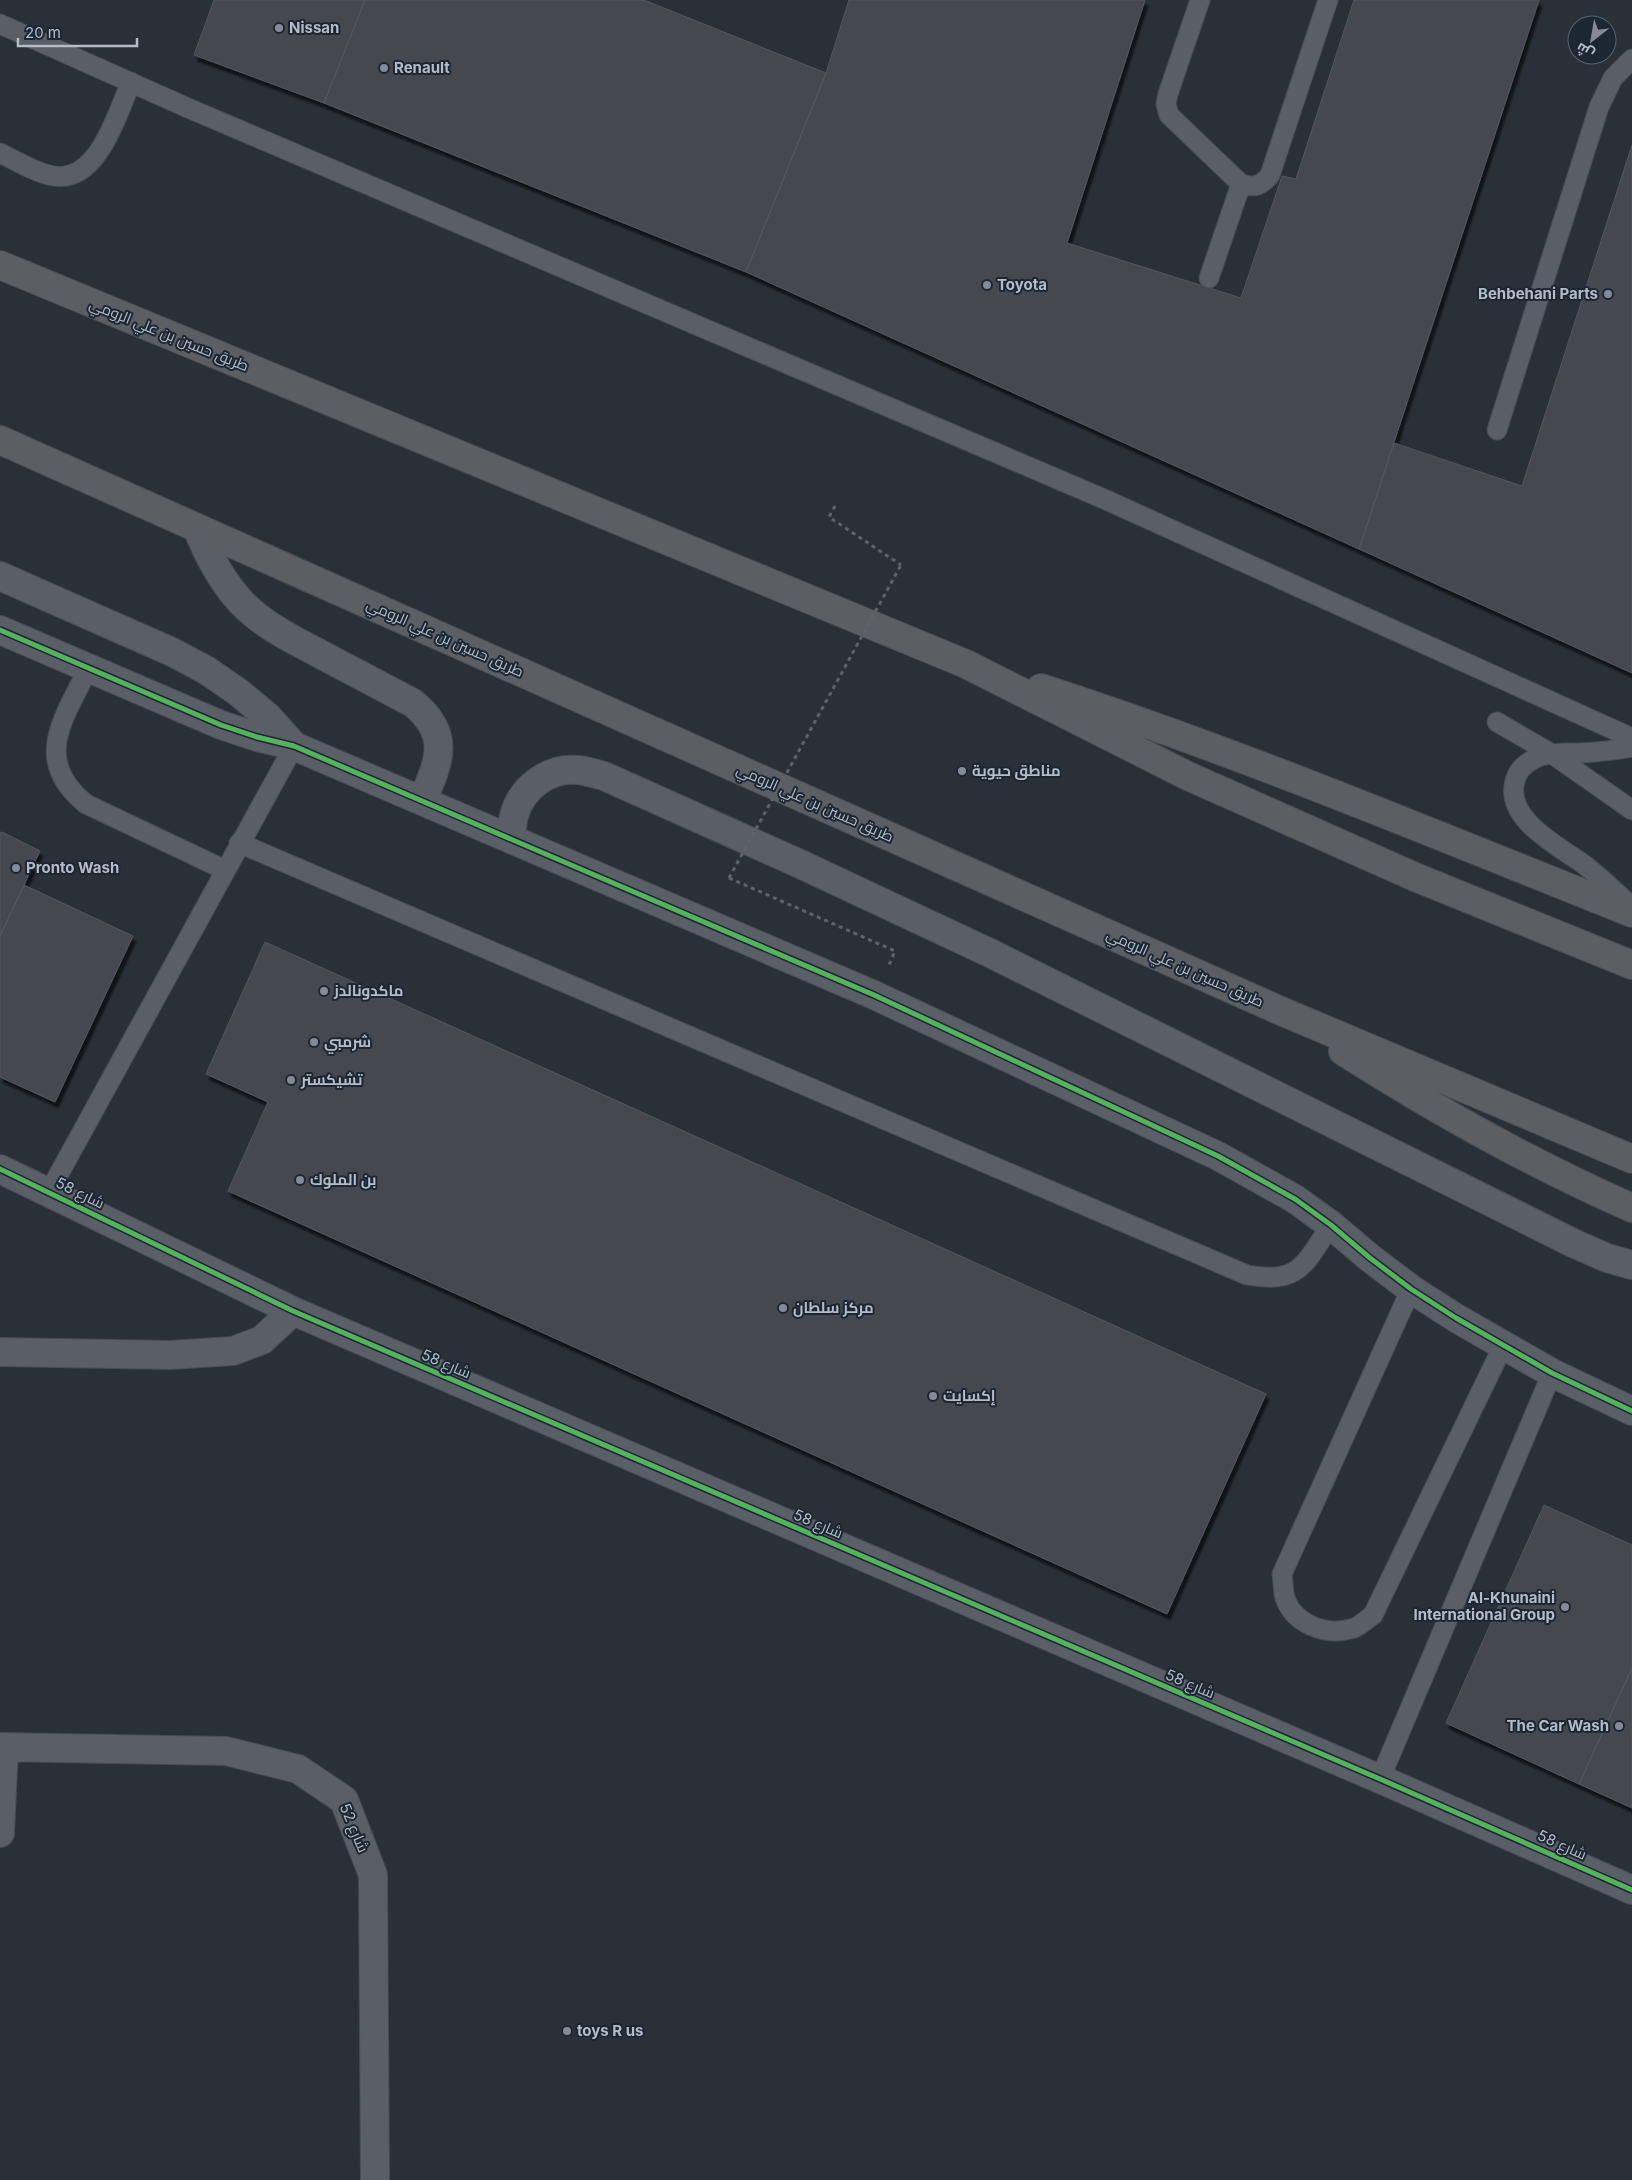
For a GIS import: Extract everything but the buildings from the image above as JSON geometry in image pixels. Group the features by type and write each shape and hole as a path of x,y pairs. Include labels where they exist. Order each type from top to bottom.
{"highway":[{"name":"طريق حسين بن علي الرومي","path":"0,264 966,664 1076,721 1214,788 1415,877 1632,965"},
{"name":"طريق حسين بن علي الرومي","path":"0,440 1281,1011 1632,1159"},
{"path":"966,664 1090,704 1213,747 1336,794 1632,913"},
{"path":"1281,1011 1418,1099 1512,1151 1632,1208"}],"street":[{"path":"197,528 208,555 223,580 242,604 265,623 291,639 413,703 425,712 435,731 439,752 437,766 422,801"},
{"path":"0,576 172,652 206,670 238,692 268,717 294,746"},
{"path":"0,630 221,725 257,737 294,746 874,995 1209,1152 1258,1177 1295,1199 1331,1225 1411,1289 1503,1346 1552,1373 1632,1410"},
{"path":"511,839 514,816 520,800 530,787 544,777 560,771 577,770 604,776 807,867 990,953 1573,1243 1608,1258 1632,1264"},
{"name":"شارع 58","path":"0,1169 293,1311 1380,1779 1632,1890"},
{"path":"0,1352 170,1355 233,1352 262,1340 293,1311"},
{"path":"0,1833 2,1747"},
{"name":"شارع 52","path":"2,1747 226,1751 298,1769 344,1800 373,1875 375,2180"}],"lane":[{"path":"1200,0 1168,94 1166,104 1169,115 1241,184 1252,187 1263,184 1270,175 1328,0"},
{"path":"0,24 1104,499 1632,738"},
{"path":"1497,430 1599,107 1613,78 1632,59"},
{"path":"0,153 43,173 54,176 66,176 77,172 91,162 101,148 132,82"},
{"path":"1209,278 1241,184"},
{"path":"88,669 61,723 56,741 56,759 61,777 72,793 86,804 225,870"},
{"path":"1497,722 1552,754 1632,810"},
{"path":"49,1192 294,746"},
{"path":"1632,747 1552,754 1529,762 1517,773 1513,794 1515,805 1520,814 1539,832 1586,866 1632,907"},
{"path":"239,844 1247,1275 1266,1278 1284,1276 1302,1268 1331,1225"},
{"path":"1411,1289 1282,1574 1284,1595 1295,1615 1313,1628 1334,1632 1355,1628 1373,1614 1503,1346"},
{"path":"1380,1779 1552,1373"}],"path":[{"path":"835,506 830,517 901,565 729,878 895,951"}],"cycle path":[{"path":"0,630 221,725 257,737 294,746 874,995 1218,1156 1295,1199 1331,1225 1411,1289 1456,1318 1552,1373 1632,1411"},
{"path":"0,1169 293,1311 1380,1779 1632,1890"}],"place":[{"name":"Nissan","path":"279,28"},
{"name":"Renault","path":"384,68"},
{"name":"Toyota","path":"987,285"},
{"name":"Behbehani Parts","path":"1608,294"},
{"name":"مناطق حيوية","path":"962,771"},
{"name":"Pronto Wash","path":"16,868"},
{"name":"ماكدونالدز","path":"324,991"},
{"name":"شرمبي","path":"314,1042"},
{"name":"تشيكستر","path":"291,1080"},
{"name":"بن الملوك","path":"300,1180"},
{"name":"مركز سلطان","path":"783,1308"},
{"name":"إكسايت","path":"933,1396"},
{"name":"Al-Khunaini International Group","path":"1565,1607"},
{"name":"The Car Wash","path":"1619,1726"},
{"name":"toys R us","path":"567,2031"}]}
